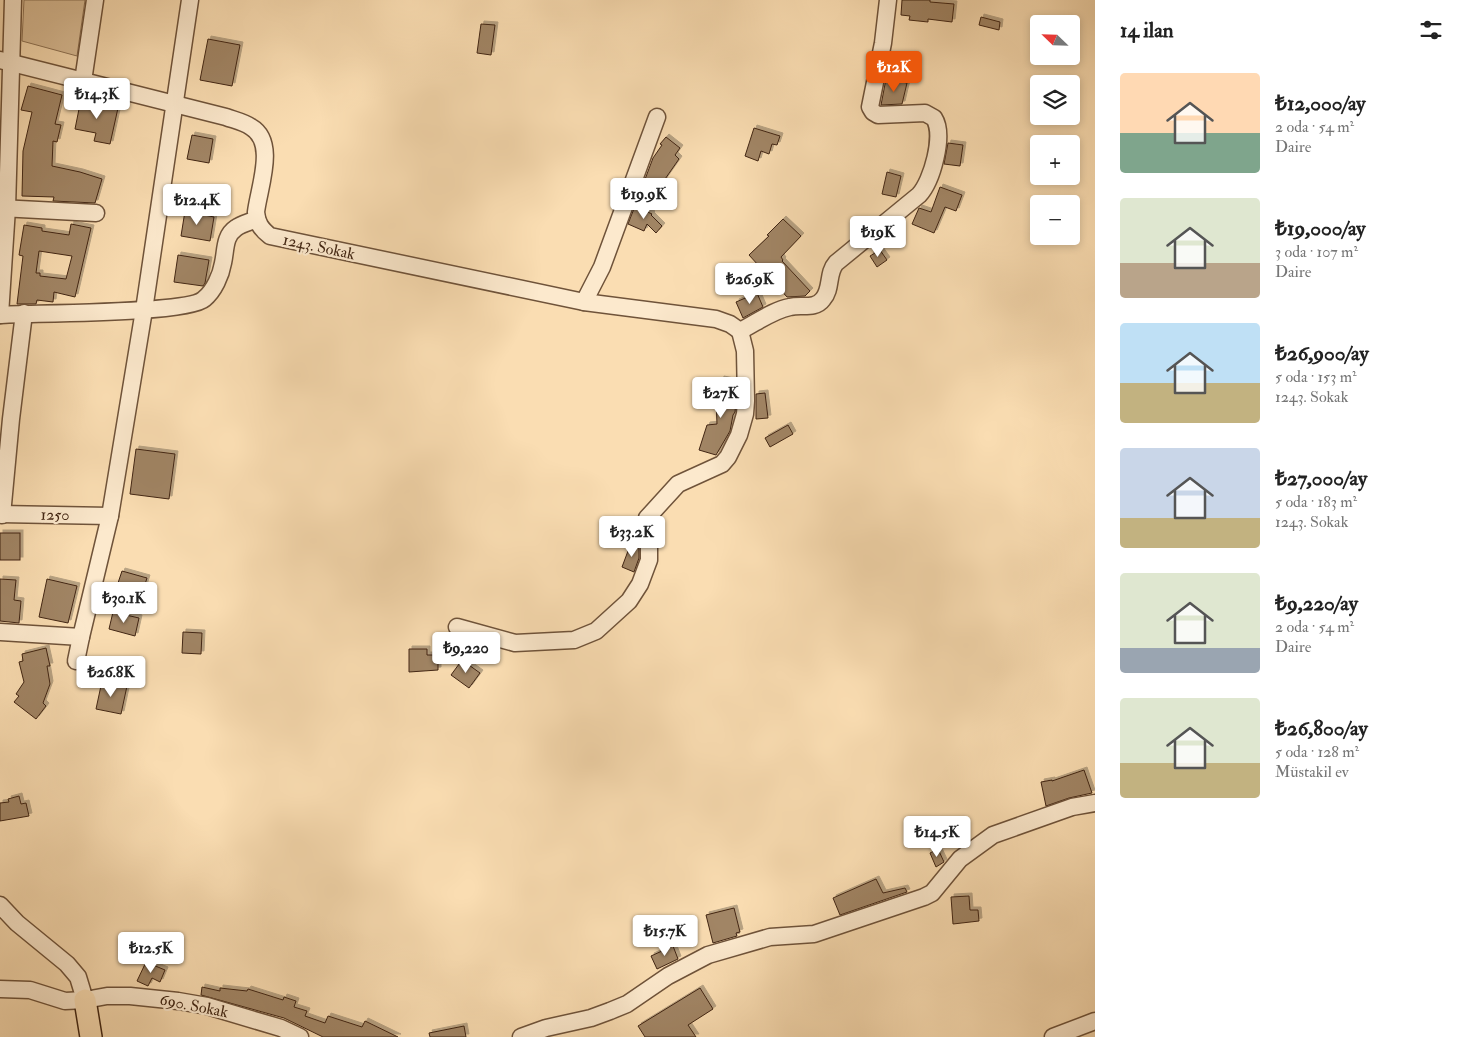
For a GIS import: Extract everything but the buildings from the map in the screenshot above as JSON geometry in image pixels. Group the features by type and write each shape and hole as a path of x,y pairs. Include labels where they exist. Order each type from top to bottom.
{"main road":[{"path":"85,1000 91,1037"}],"street":[{"path":"5,61 226,116 252,127 262,138 266,154 256,212 257,219 236,228 229,235 225,245 221,272 214,287 204,300 196,304 144,310 0,315 4,208 5,61 13,0"},
{"path":"83,81 95,0"},
{"path":"76,661 110,516 144,310 190,0"},
{"path":"457,627 516,643 574,640 596,631 629,601 645,575 650,555 645,528 647,518 678,484 722,464 735,443 745,414 745,351 740,331 782,309 795,306 814,306 822,301 827,292 831,269 836,263 919,195 928,183 933,168 937,143 938,129 934,118 925,113 878,115 870,107 883,43 888,0"},
{"path":"584,302 602,267 658,117"},
{"path":"4,208 96,213"},
{"name":"1243. Sokak","path":"257,219 264,231 277,238 584,302 716,319 730,324 740,331"},
{"path":"1,514 6,419 24,313"},
{"name":"1250","path":"1,514 110,516"},
{"path":"0,632 81,637"},
{"path":"521,1037 546,1028 591,1018 618,1008 668,976 708,955 770,937 814,934 924,897 932,893 960,859 993,835 1072,807 1095,803"},
{"path":"0,905 17,923 67,964 78,977 85,1000"},
{"name":"690. Sokak","path":"0,989 30,990 65,1001 107,996 130,996 178,1001 207,1006 282,1028 300,1037"},
{"path":"1053,1037 1095,1021"},
{"path":"282,1028 311,1037"}],"shaded area":[{"path":"24,0 85,0 77,56 22,41"}]}
